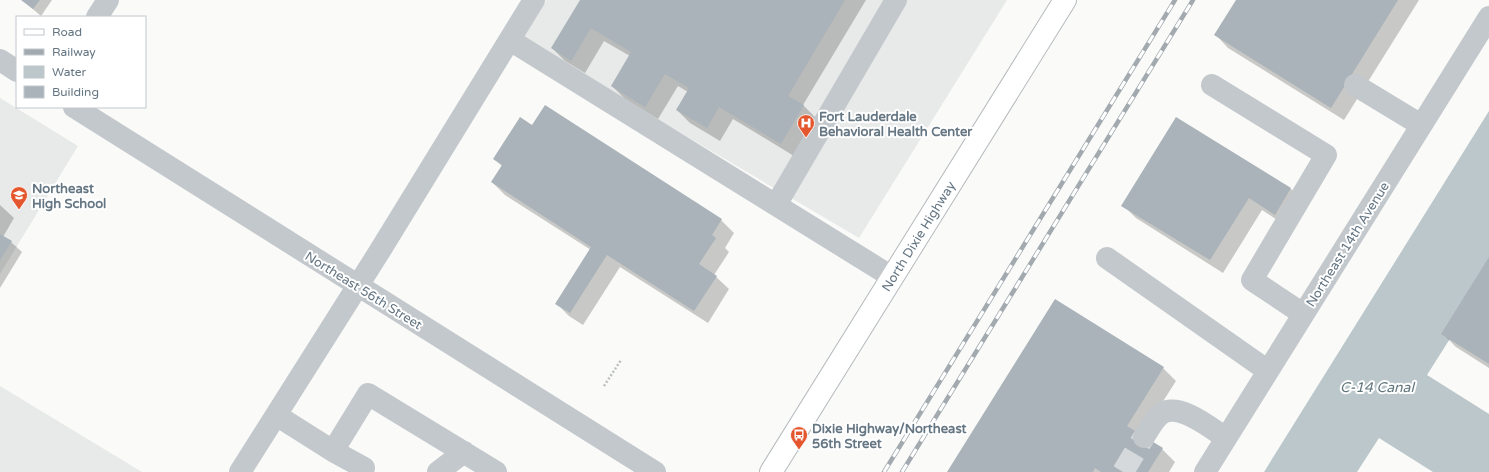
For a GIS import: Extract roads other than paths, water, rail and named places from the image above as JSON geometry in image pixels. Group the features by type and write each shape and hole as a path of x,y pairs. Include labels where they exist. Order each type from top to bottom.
{"main road":[{"name":"North Dixie Highway","path":"771,472 1065,0"}],"street":[{"path":"98,16 108,0"},
{"path":"240,472 534,0"},
{"path":"776,205 896,0"},
{"name":"Northeast 14th Avenue","path":"1205,472 1489,17"},
{"path":"510,40 892,277"},
{"path":"0,60 16,70"},
{"path":"1212,84 1326,155 1252,280 1303,314"},
{"path":"1355,86 1421,125"},
{"name":"Northeast 56th Street","path":"76,108 655,472"},
{"path":"1107,258 1268,371"},
{"path":"333,450 368,394 496,472"},
{"path":"1144,437 1152,424 1162,413 1174,411 1191,415 1226,438"},
{"path":"276,415 364,468"},
{"path":"438,472 464,452"}],"water":[{"name":"C-14 Canal","path":"1489,111 1489,277 1427,375 1489,414 1489,472 1433,472 1379,438 1357,472 1264,472"}],"tunnel":[{"path":"1123,472 1144,437"}],"railway":[{"path":"884,472 1175,0"},
{"path":"902,472 1193,0"}],"place":[{"name":"Fort Lauderdale Behavioral Health Center","path":"806,138"},
{"name":"Northeast High School","path":"19,210"},
{"name":"Dixie Highway/Northeast 56th Street","path":"799,450"}]}
